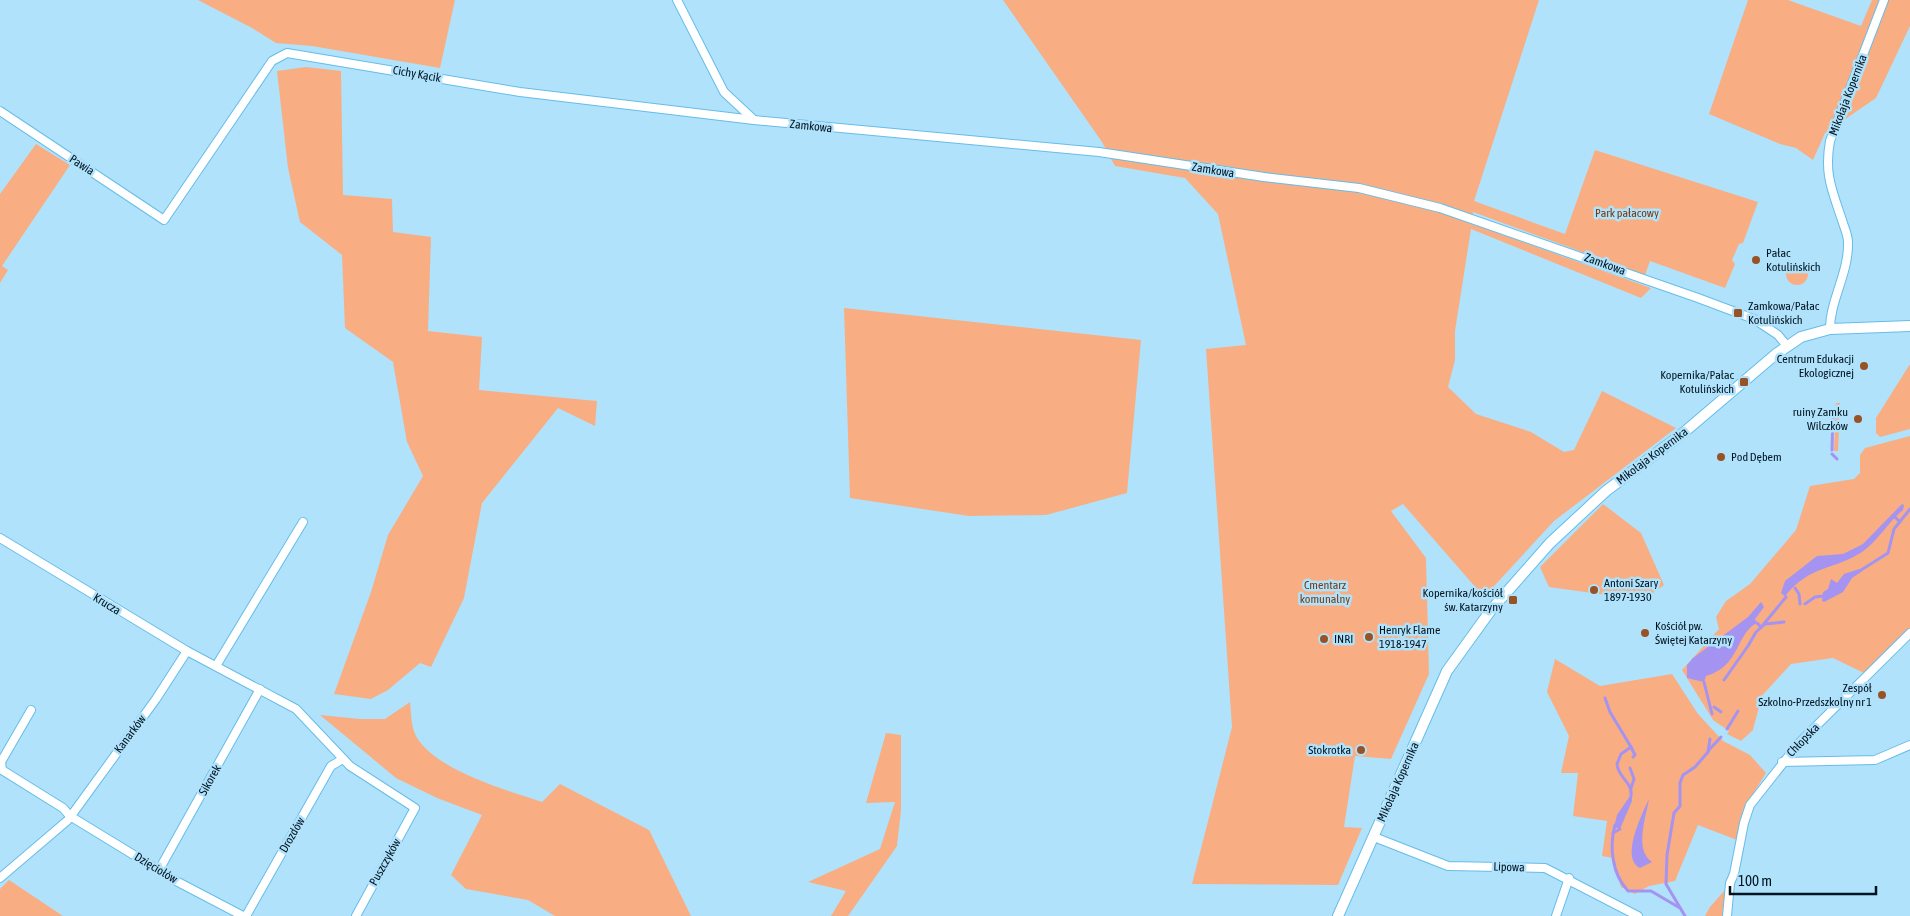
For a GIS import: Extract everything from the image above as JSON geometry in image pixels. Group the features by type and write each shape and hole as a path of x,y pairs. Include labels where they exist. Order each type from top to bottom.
{"street":[{"path":"676,0 724,92 754,120"},
{"name":"Mikołaja Kopernika","path":"1338,916 1447,671 1491,610 1574,519 1606,491 1682,434 1787,346 1801,337 1830,329 1830,317 1845,269 1848,241 1829,182 1826,161 1830,141 1884,0"},
{"name":"Cichy Kącik","path":"164,220 272,61 287,53 520,92 754,120"},
{"name":"Pawia","path":"0,111 164,220"},
{"name":"Zamkowa","path":"754,120 1100,152 1264,177 1359,188 1450,210 1706,301 1754,319 1778,335 1787,346"},
{"path":"1830,329 1910,326"},
{"path":"216,666 303,522"},
{"name":"Krucza","path":"0,538 187,651 296,709 350,766 415,808"},
{"name":"Chłopska","path":"1727,916 1730,883 1734,874 1744,823 1750,805 1782,762 1910,632"},
{"name":"Kanarków","path":"0,878 70,816 156,699 187,651"},
{"name":"Sikorek","path":"160,870 260,689"},
{"path":"31,710 1,762 2,770 62,808 70,816"},
{"name":"Chłopska","path":"1782,762 1875,760 1910,745"},
{"name":"Drozdów","path":"245,916 331,766 343,759"},
{"name":"Puszczyków","path":"356,916 415,808"},
{"name":"Dzięciołów","path":"70,816 160,870 245,916"},
{"name":"Lipowa","path":"1374,837 1448,866 1545,868 1569,878 1638,916"},
{"path":"1556,916 1569,878"}],"green space":[{"path":"198,0 455,0 440,68 312,46 276,43 252,28"},
{"path":"1003,0 1539,0 1474,201 1565,234 1595,150 1758,202 1743,243 1739,244 1732,260 1735,264 1725,288 1650,261 1645,275 1473,212 1472,224 1651,288 1641,298 1471,229 1455,331 1455,360 1448,387 1476,414 1531,432 1564,452 1574,450 1602,391 1676,428 1554,521 1484,597 1403,504 1391,511 1426,558 1429,674 1391,759 1355,756 1344,827 1362,828 1338,885 1192,884 1232,727 1206,349 1246,345 1218,214 1185,178 1115,166 1102,142"},
{"path":"1748,0 1788,0 1861,26 1872,0 1910,0 1910,26 1876,98 1825,133 1813,160 1796,148 1780,144 1709,114"},
{"path":"306,67 341,71 343,195 392,199 393,232 431,237 428,331 482,337 479,390 597,401 595,426 558,408 482,503 464,598 431,667 420,663 388,690 371,699 334,694 371,592 388,535 423,476 407,442 393,362 345,328 342,255 300,222 288,168 277,71"},
{"path":"36,144 70,165 2,266 8,270 0,283 0,194"},
{"path":"1797,263 1807,270 1808,274 1801,284 1797,285 1787,278 1786,274 1793,264"},
{"path":"844,308 1141,340 1127,493 1046,515 969,516 850,498"},
{"path":"1910,364 1910,429 1880,437 1876,433 1876,418"},
{"path":"1836,403 1840,403 1838,451 1834,451"},
{"path":"1910,436 1910,628 1864,673 1833,658 1791,664 1758,700 1760,703 1753,730 1741,741 1727,734 1729,731 1713,720 1682,670 1719,629 1716,617 1726,601 1750,584 1796,530 1810,486 1854,479 1860,473 1860,455 1865,448"},
{"path":"1603,504 1641,533 1664,585 1643,600 1549,587 1540,567"},
{"path":"1555,659 1600,686 1672,674 1698,714 1723,741 1750,755 1766,773 1743,810 1737,840 1698,825 1675,881 1649,886 1635,894 1621,887 1613,858 1602,856 1607,821 1573,816 1578,773 1561,773 1569,736 1547,692"},
{"path":"410,702 412,724 416,736 425,748 455,769 491,785 542,802 560,784 649,830 691,916 555,916 528,900 466,889 451,875 482,815 437,798 396,778 320,715 360,719 385,719"},
{"path":"886,733 901,735 901,810 897,846 848,916 831,916 846,891 808,882 880,849 895,802 866,803"},
{"path":"9,880 63,916 0,916 0,889"},
{"path":"1725,890 1722,916 1705,916 1710,907"}],"shaded area":[{"path":"1902,504 1904,505 1903,510 1862,552 1804,578 1786,595 1787,598 1781,593 1785,581 1817,556 1843,554 1863,544"},
{"path":"1859,569 1861,572 1852,578 1843,592 1824,602 1822,601 1823,592 1828,589 1831,579 1837,583 1844,574"},
{"path":"1761,602 1764,607 1755,619 1757,623 1750,628 1726,665 1706,676 1704,682 1687,678 1687,665 1693,658 1748,617"},
{"path":"1632,793 1632,801 1620,829 1614,827 1617,815"},
{"path":"1649,799 1642,842 1647,857 1652,862 1640,868 1634,863 1632,846 1634,835"}],"waterway":[{"path":"1832,450 1833,411"},
{"path":"1832,454 1837,459"},
{"path":"1858,572 1888,553 1894,529 1910,509"},
{"path":"1895,517 1900,522"},
{"path":"1795,588 1799,594 1800,604"},
{"path":"1805,604 1815,597 1824,596"},
{"path":"1763,625 1786,597"},
{"path":"1724,680 1756,632 1765,624 1784,622"},
{"path":"1757,623 1761,627"},
{"path":"1704,682 1712,714"},
{"path":"1605,698 1610,712 1631,747 1621,754 1617,764 1620,773 1630,787 1631,796"},
{"path":"1714,707 1721,712"},
{"path":"1727,729 1738,711"},
{"path":"1708,751 1721,737"},
{"path":"1685,916 1666,884 1667,855 1674,813 1680,806 1680,783 1683,775 1695,767 1708,752 1710,739"},
{"path":"1631,747 1635,755 1633,757"},
{"path":"1630,768 1634,779 1631,788"},
{"path":"1615,825 1612,842 1613,860 1618,877 1628,891 1651,891 1680,908"},
{"path":"1613,833 1620,829"}],"place":[{"name":"Pałac Kotulińskich","path":"1756,260"},
{"name":"Zamkowa/Pałac Kotulińskich","path":"1738,313"},
{"name":"Centrum Edukacji Ekologicznej","path":"1864,366"},
{"name":"Kopernika/Pałac Kotulińskich","path":"1744,382"},
{"name":"ruiny Zamku Wilczków","path":"1858,419"},
{"name":"Pod Dębem","path":"1721,457"},
{"name":"Antoni Szary 1897-1930","path":"1594,590"},
{"name":"Kopernika/kościół św. Katarzyny","path":"1513,600"},
{"name":"Kościół pw. Świętej Katarzyny","path":"1645,633"},
{"name":"Henryk Flame 1918-1947","path":"1369,637"},
{"name":"INRI","path":"1324,639"},
{"name":"Zespół Szkolno-Przedszkolny nr 1","path":"1882,695"},
{"name":"Stokrotka","path":"1361,750"}],"park label":[{"name":"Park pałacowy","path":"1627,213"},
{"name":"Cmentarz komunalny","path":"1325,592"}]}
